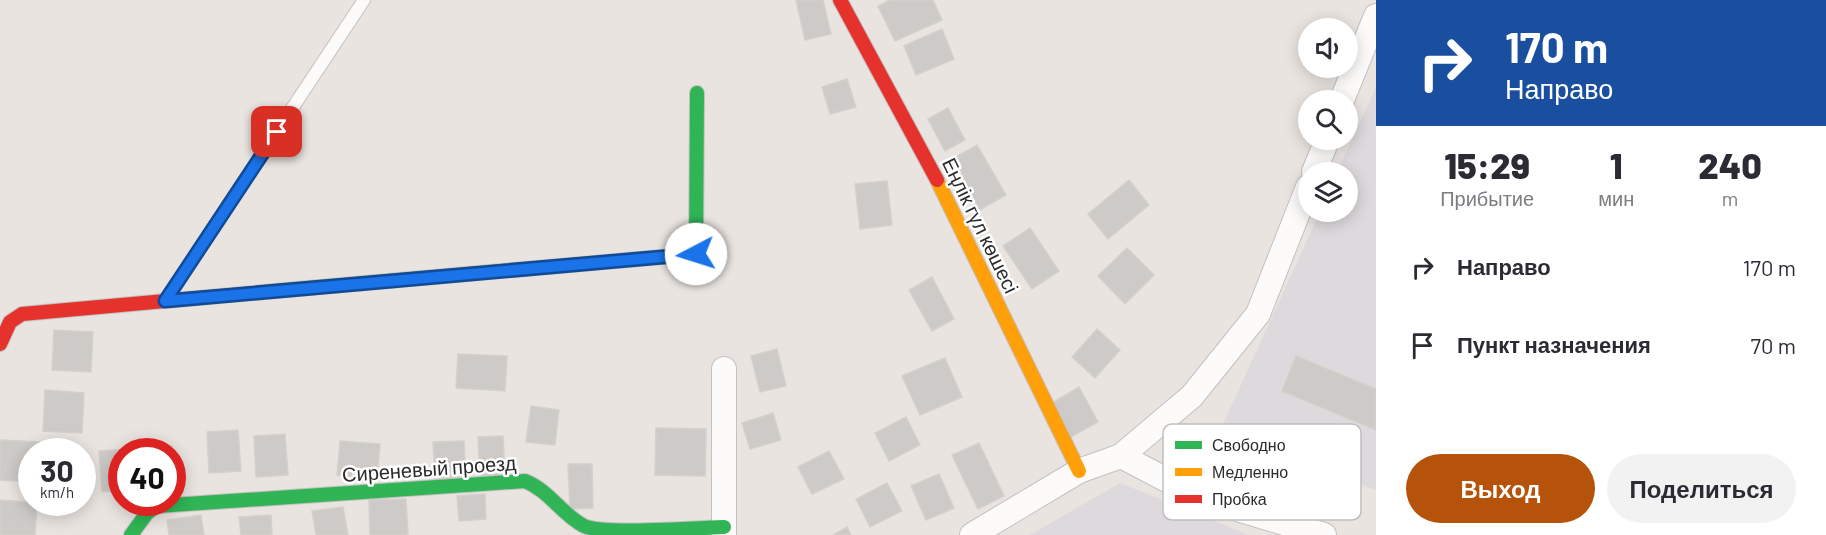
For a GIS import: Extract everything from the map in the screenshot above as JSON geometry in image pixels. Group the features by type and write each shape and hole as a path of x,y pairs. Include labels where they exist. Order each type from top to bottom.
{"street":[{"name":"Еңлік гүл көшесі","path":"840,0 879,67 952,210 1079,471"},
{"path":"1346,90 1376,16"},
{"path":"0,344 10,322 22,314 696,254 697,93"},
{"path":"972,535 1079,471 1121,456 1192,396 1258,314 1298,212"},
{"path":"724,369 724,531"},
{"path":"1121,456 1163,478"},
{"name":"Сиреневый проезд","path":"131,535 147,513 157,506 525,481 538,484 580,526 595,530 724,531"},
{"path":"1271,520 1315,534"}],"lane":[{"path":"165,301 364,0"}],"shaded area":[{"path":"1376,87 1376,490 1361,485 1361,424 1223,424 1315,222 1358,222 1358,162 1342,162 1347,150 1358,150 1358,126"},
{"path":"1120,483 1163,500 1163,520 1212,520 1249,535 1030,535"}],"building":[{"path":"796,0 823,0 831,34 805,40"},
{"path":"890,0 933,0 942,20 895,41 878,6"},
{"path":"942,29 954,59 916,75 904,46"},
{"path":"847,79 856,107 830,114 822,87"},
{"path":"948,108 965,140 945,151 928,119"},
{"path":"977,145 1006,195 978,211 949,161"},
{"path":"1129,180 1149,205 1108,239 1088,214"},
{"path":"887,181 892,225 860,229 855,184"},
{"path":"1030,228 1059,271 1032,289 1003,246"},
{"path":"1127,248 1154,275 1125,304 1098,276"},
{"path":"932,277 954,319 932,331 909,290"},
{"path":"1097,329 1120,350 1095,378 1072,357"},
{"path":"54,330 93,332 91,372 52,370"},
{"path":"777,349 786,386 760,392 751,356"},
{"path":"458,354 507,356 505,391 456,388"},
{"path":"1296,356 1376,389 1376,430 1282,391"},
{"path":"945,358 962,397 920,415 902,376"},
{"path":"1079,387 1098,422 1071,437 1052,403"},
{"path":"45,390 84,393 82,433 43,431"},
{"path":"531,406 559,410 555,445 526,442"},
{"path":"773,413 781,440 750,449 742,423"},
{"path":"906,417 920,445 889,461 875,433"},
{"path":"656,428 706,429 705,476 655,475"},
{"path":"238,430 241,471 209,473 207,432"},
{"path":"285,434 288,475 256,477 254,436"},
{"path":"503,436 505,476 480,477 478,437"},
{"path":"0,440 18,441 18,481 0,480"},
{"path":"340,441 380,444 377,478 337,475"},
{"path":"464,441 466,478 435,479 433,442"},
{"path":"979,443 1004,496 978,509 952,455"},
{"path":"108,450 108,491 102,492 99,451"},
{"path":"829,451 844,479 812,494 798,467"},
{"path":"568,464 592,464 593,508 570,509"},
{"path":"939,474 954,508 926,520 911,486"},
{"path":"887,483 902,511 870,527 856,499"},
{"path":"485,494 486,519 459,521 457,496"},
{"path":"406,499 408,535 370,535 369,500"},
{"path":"0,500 18,501 18,516 36,516 35,535 0,535"},
{"path":"343,507 348,535 316,535 312,511"},
{"path":"201,515 204,535 169,535 167,520"},
{"path":"271,515 272,535 241,535 239,517"},
{"path":"847,527 851,535 833,535"}],"traffic: fast":[{"path":"286,290 696,254 697,93"},
{"path":"131,535 147,513 157,506 525,481 542,491 576,521 594,529 630,531 724,527"}],"traffic: slow":[{"path":"937,180 1079,471"}],"traffic: jam":[{"path":"840,0 937,180"},
{"path":"0,344 10,322 22,314 286,290"}],"route":[{"path":"277,132 165,301 696,254"}]}
